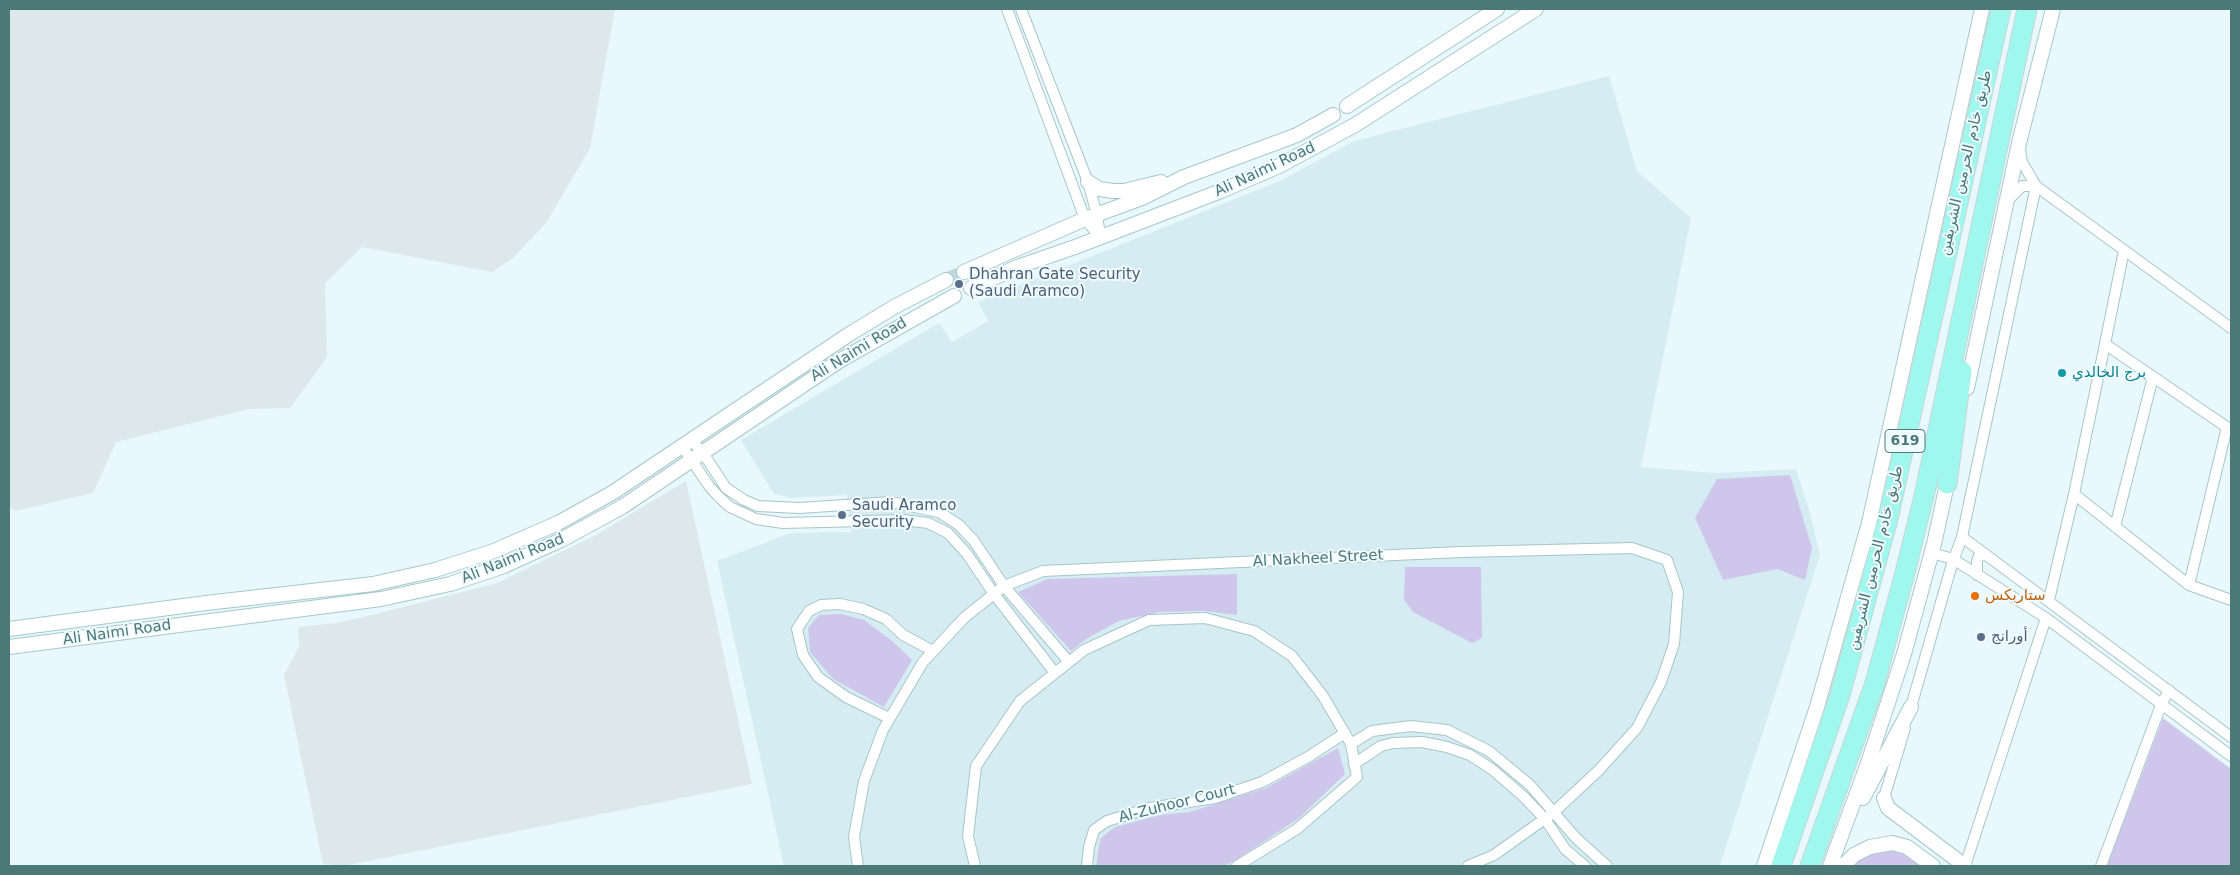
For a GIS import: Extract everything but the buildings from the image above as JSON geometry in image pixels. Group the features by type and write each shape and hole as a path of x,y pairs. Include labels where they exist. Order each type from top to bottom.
{"highway":[{"path":"1960,191 1988,9"},
{"name":"طريق خادم الحرمين الشريفين","path":"1781,866 1840,695 1888,519 2001,9"},
{"name":"طريق خادم الحرمين الشريفين","path":"1810,866 1875,683 1905,573 1924,496 2027,9"},
{"path":"1947,484 1981,229"}],"main road":[{"path":"1347,106 1497,9"},
{"name":"Ali Naimi Road","path":"1333,115 1290,137 1184,177 1142,198 1091,217 970,269 973,278 977,281 978,285 1020,266 1221,191 1316,147 1355,125 1536,9"},
{"path":"1764,866 1817,707 1869,522 1982,9"},
{"path":"1830,866 1867,766 1904,654 1932,553 2019,143 2053,9"},
{"path":"1088,182 1105,191 1124,191 1184,177"},
{"name":"Ali Naimi Road","path":"9,629 206,602 373,584 436,570 494,551 558,523 612,493 848,335 946,280"},
{"path":"925,291 932,291 936,295 937,299 933,307"},
{"name":"Ali Naimi Road","path":"9,647 381,600 450,584 504,566 589,526 622,507 839,361 954,296"},
{"path":"1837,848 1911,707"},
{"path":"1884,798 1888,808 1965,866"},
{"path":"1843,866 1854,855 1870,847 1892,844 1907,847 1933,866"}],"street":[{"path":"1007,9 1100,237"},
{"path":"1021,9 1088,182 1091,217"},
{"path":"2019,143 2022,162 2036,186 2231,328"},
{"path":"2008,200 2022,186 2036,186"},
{"path":"1884,798 1962,537 2036,186"},
{"path":"2049,600 2074,494 2124,250"},
{"path":"2105,344 2229,428 2189,585"},
{"path":"2115,527 2153,377"},
{"path":"687,443 719,497 730,507 756,519 783,523 904,520 928,524 948,533 967,554 994,594 1055,673"},
{"path":"697,457 726,488 744,500 758,506 799,508 891,502 939,512 959,525 974,542 1004,586 1069,662"},
{"path":"2074,494 2189,585 2231,600"},
{"path":"1962,537 2231,737"},
{"name":"Al Nakheel Street","path":"858,866 854,837 864,781 882,730 923,662 965,617 1004,586 1043,571 1461,552 1632,548 1667,560 1678,592 1674,644 1661,682 1637,728 1600,770 1553,813"},
{"path":"1932,553 1954,559 2046,618 2231,756"},
{"path":"1977,575 1979,556 1986,555"},
{"path":"889,718 846,696 818,677 803,655 797,630 809,611 821,605 840,604 863,609 886,619 903,635 933,651"},
{"path":"975,866 968,836 976,766 1020,701 1084,650 1149,620 1205,618 1254,631 1292,656 1323,696 1351,744 1357,777 1297,830 1237,866"},
{"path":"1965,866 2046,618"},
{"path":"2101,866 2161,705 2169,690"},
{"path":"1351,744 1372,731 1411,726 1447,730 1489,751 1530,785 1576,838 1607,866"},
{"name":"Al-Zuhoor Court","path":"1087,866 1089,847 1094,830 1107,821 1149,808 1214,798 1262,782 1345,734"},
{"path":"1354,764 1381,746 1393,743 1422,742 1447,747 1470,755 1493,770 1524,797 1544,819 1565,849 1584,866"},
{"path":"1468,866 1494,855 1553,813"}],"shaded area":[{"path":"9,9 615,9 590,148 546,223 513,258 492,272 362,247 325,283 327,357 290,408 249,409 116,442 93,493 15,511 9,507"},
{"path":"1609,76 1637,171 1691,218 1641,467 1715,473 1796,469 1809,509 1820,555 1720,865 784,866 717,561 791,533 851,532 847,495 792,498 774,494 741,440 939,323 952,342 988,321 978,302 1282,180 1354,141"},
{"path":"1790,475 1812,548 1805,580 1777,569 1723,580 1695,518 1717,479"},
{"path":"686,481 752,784 344,866 323,864 284,675 299,647 298,627 337,623 497,583 594,536"},
{"path":"1405,567 1481,567 1482,638 1472,643 1413,612 1404,600"},
{"path":"1237,574 1237,615 1204,611 1160,612 1119,621 1086,639 1071,651 1018,592 1048,579"},
{"path":"841,614 864,620 891,640 912,660 884,707 833,679 810,652 808,628 819,615"},
{"path":"2163,718 2231,769 2231,866 2107,866"},
{"path":"1338,748 1345,774 1298,819 1224,866 1096,866 1100,839 1115,827 1160,815 1190,812 1266,788"},
{"path":"1879,849 1903,852 1925,866 1853,866 1861,857"}],"tunnel":[{"path":"946,280 964,272"}],"place":[{"name":"Dhahran Gate Security (Saudi Aramco)","path":"959,284"},
{"name":"برج الخالدي","path":"2062,373"},
{"name":"Saudi Aramco Security","path":"842,515"},
{"name":"ستاربكس","path":"1975,596"},
{"name":"أورانج","path":"1981,637"}]}
